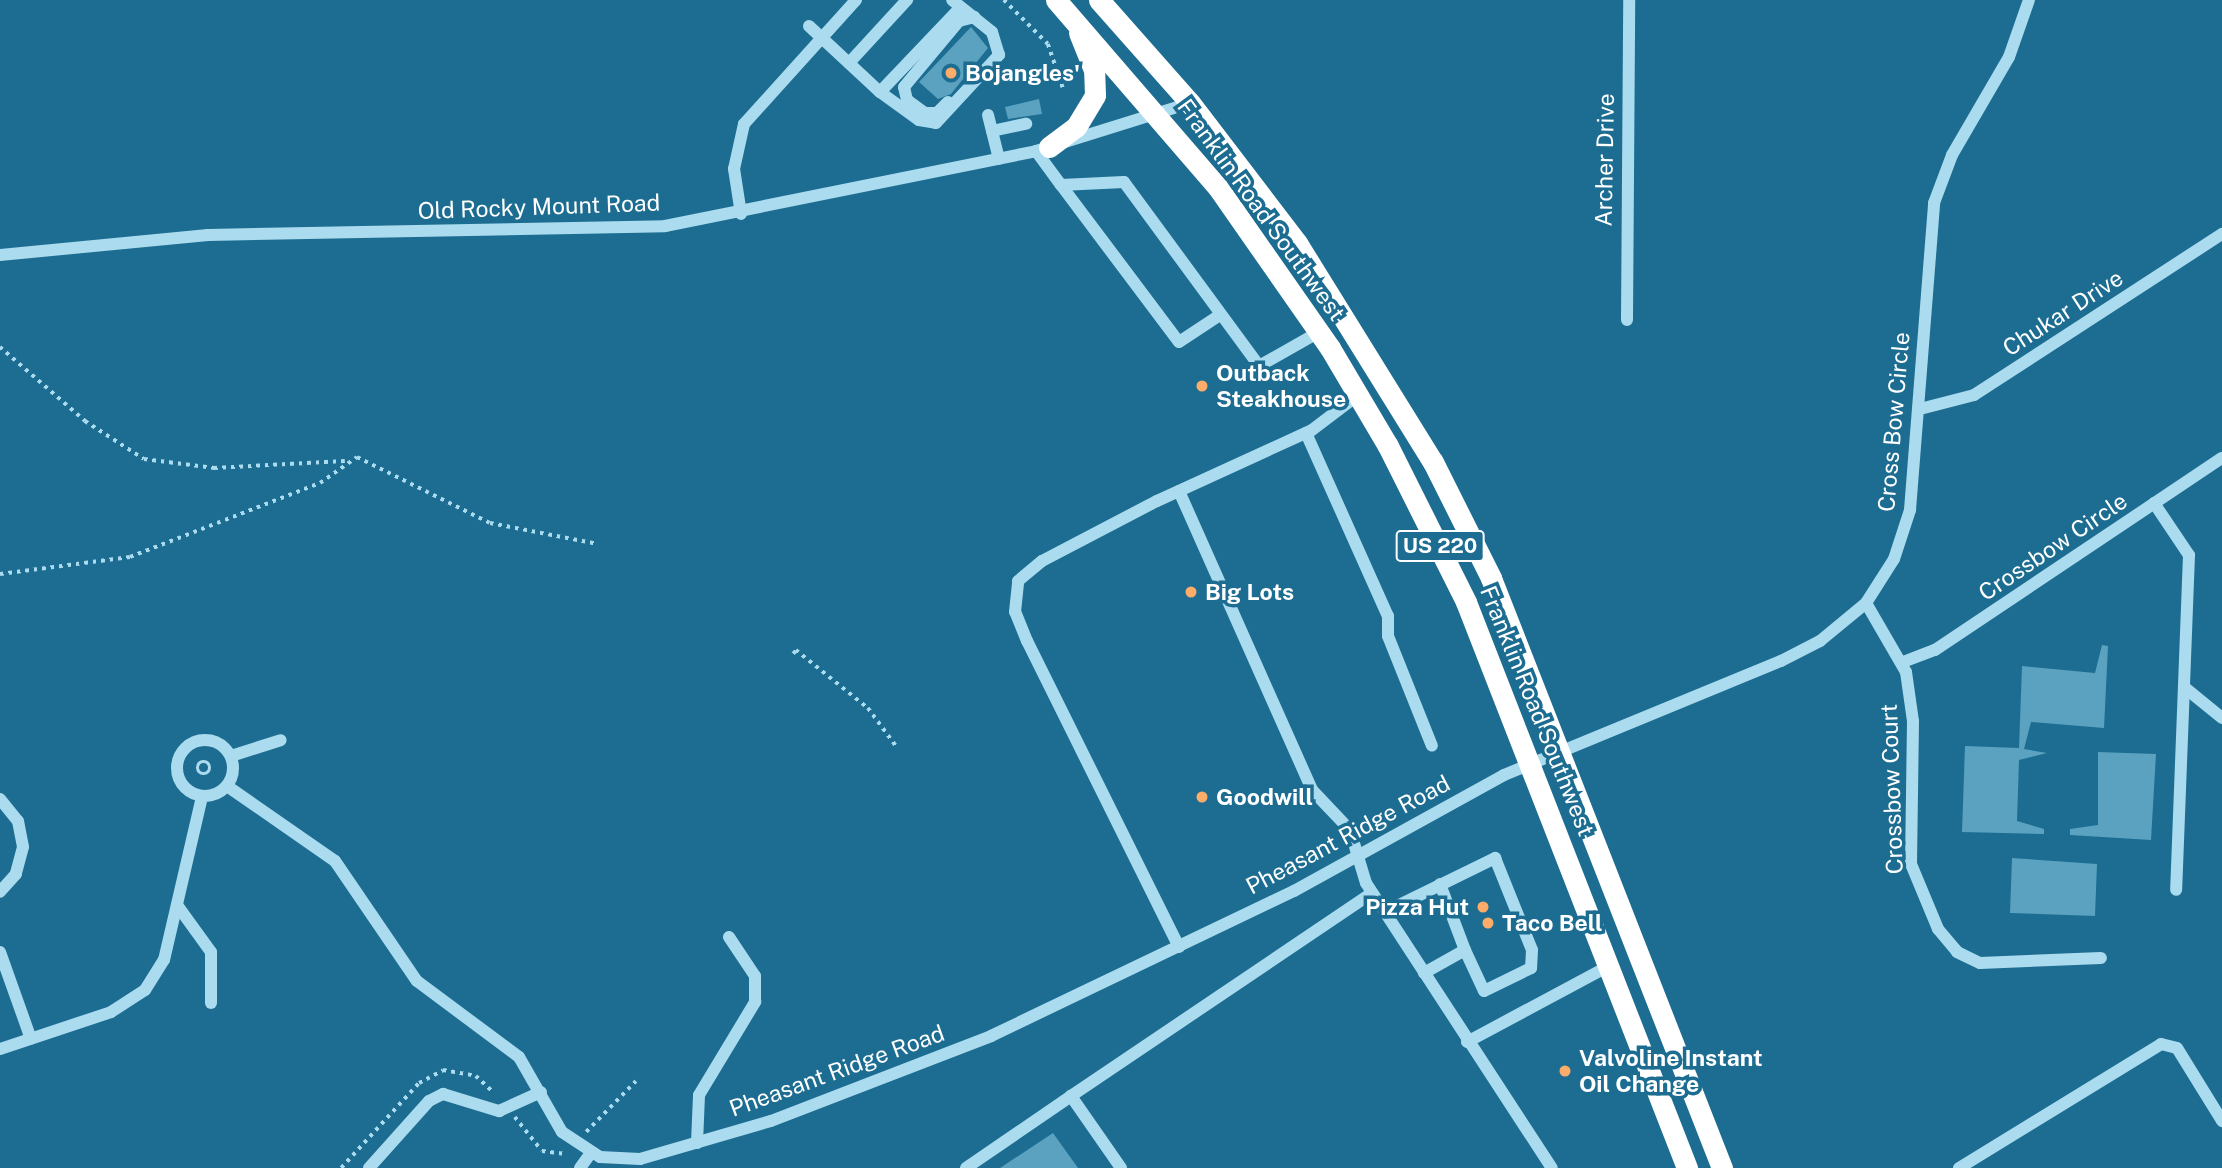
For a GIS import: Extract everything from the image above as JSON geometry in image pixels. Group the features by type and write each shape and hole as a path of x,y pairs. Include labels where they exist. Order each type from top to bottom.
{"highway":[{"name":"Franklin Road Southwest","path":"1056,0 1160,116 1319,332 1358,395 1466,602 1687,1168"},
{"name":"Franklin Road Southwest","path":"1100,0 1190,103 1297,243 1390,386 1491,578 1722,1168"},
{"path":"1042,149 1076,127 1096,90 1073,18"}],"street":[{"path":"741,214 734,169 742,129 856,0"},
{"path":"849,63 907,0"},
{"name":"Archer Drive","path":"1628,320 1629,0"},
{"name":"Cross Bow Circle","path":"1562,754 1782,661 1820,641 1866,603 1894,559 1908,519 1920,408 1934,202 1952,155 2009,57 2029,0"},
{"path":"809,26 880,92 919,121 938,122 996,61 995,35 956,4 880,92"},
{"path":"974,17 959,21 908,79 903,89 910,103 925,113 939,111 989,57 995,35"},
{"name":"Old Rocky Mount Road","path":"0,255 208,235 601,231 741,214 1042,149 1160,116 1190,103"},
{"path":"988,115 999,159"},
{"path":"992,131 1026,124"},
{"path":"1042,149 1060,185 1179,342 1220,314"},
{"path":"1060,185 1124,182 1259,366 1319,332"},
{"name":"Chukar Drive","path":"1920,408 1974,396 2222,234"},
{"path":"1178,947 1015,612 1018,581 1042,561 1179,491 1306,433 1358,395"},
{"path":"1306,433 1388,616 1388,636 1432,746"},
{"name":"Crossbow Circle","path":"1903,662 1935,650 2222,458"},
{"path":"1179,491 1312,790 1338,814 1361,851 1372,893 1467,1042 1552,1168"},
{"path":"2154,503 2189,555 2176,890"},
{"name":"Crossbow Court","path":"1866,603 1903,662 1913,721 1911,864 1938,929 1957,952 1980,963 2101,958"},
{"path":"2184,687 2222,718"},
{"path":"211,740 225,759 228,786 203,790 180,782 177,764 185,748 211,740"},
{"path":"225,759 281,740"},
{"name":"Pheasant Ridge Road","path":"228,786 335,861 416,981 519,1057 562,1132 591,1153 640,1159 876,1085 1178,947 1531,765 1562,754"},
{"path":"0,1049 111,1012 145,990 164,960 203,790"},
{"path":"0,799 18,821 23,847 16,874 0,892"},
{"path":"1385,912 1440,884 1495,858 1534,959 1526,973 1484,991 1440,884"},
{"path":"966,1168 1372,893"},
{"path":"177,905 211,952 211,1003"},
{"path":"697,1143 699,1095 755,1002 755,976 729,937"},
{"path":"1424,972 1465,950"},
{"path":"0,952 31,1039"},
{"path":"1467,1042 1609,966"},
{"path":"1959,1168 2161,1044 2177,1048 2222,1121"},
{"path":"369,1168 429,1101 443,1094 499,1111 541,1092"},
{"path":"1071,1096 1121,1168"},
{"path":"580,1168 591,1153"}],"path":[{"path":"1003,0 1048,44 1063,88"},
{"path":"0,347 85,421 144,459 214,468 364,459 489,523 598,544"},
{"path":"0,574 130,557 310,488 345,461"},
{"path":"793,654 796,650 868,708 896,746"},
{"path":"204,774 197,772 207,762 225,759"},
{"path":"203,790 207,762"},
{"path":"582,1135 636,1081"}],"building":[{"path":"971,27 988,48 951,94 938,99 919,82"},
{"path":"1039,99 1042,114 1008,119 1005,107"},
{"path":"2102,645 2108,646 2104,728 2031,722 2024,749 2047,753 2019,760 2017,821 2044,829 2044,834 1962,832 1965,746 2019,748 2022,666 2095,673"},
{"path":"2098,752 2156,754 2151,840 2070,835 2070,829 2098,825"},
{"path":"2012,858 2097,864 2095,916 2010,913"},
{"path":"1053,1133 1078,1168 1000,1168"}],"place":[{"name":"Bojangles'","path":"951,73"},
{"name":"Outback Steakhouse","path":"1202,386"},
{"name":"Big Lots","path":"1191,592"},
{"name":"Goodwill","path":"1202,797"},
{"name":"Pizza Hut","path":"1483,907"},
{"name":"Taco Bell","path":"1488,923"},
{"name":"Valvoline Instant Oil Change","path":"1565,1071"}]}
